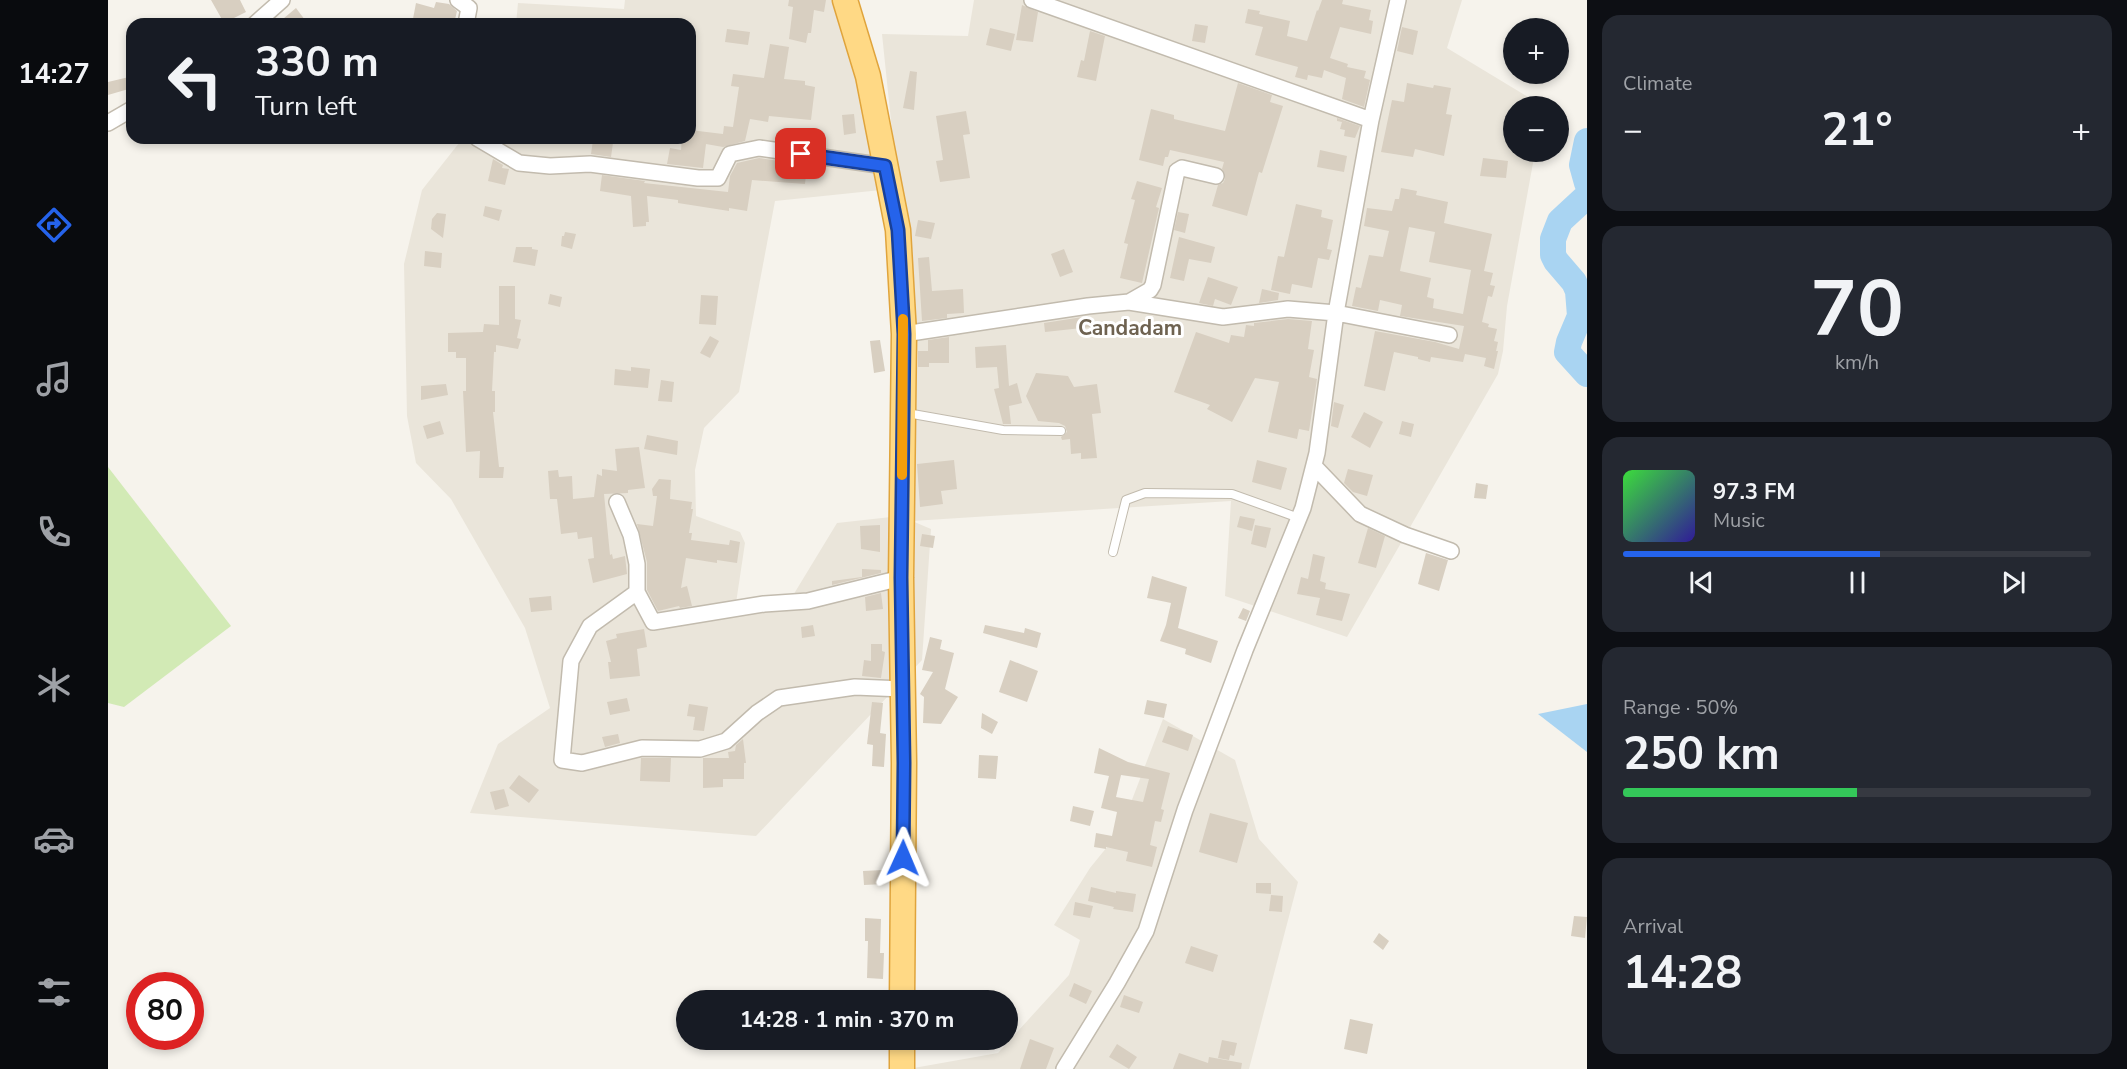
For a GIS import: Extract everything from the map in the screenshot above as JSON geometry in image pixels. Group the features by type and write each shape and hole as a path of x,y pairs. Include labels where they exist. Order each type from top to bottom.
{"highway":[{"path":"845,0 868,76 898,230 904,334 901,578 904,763 902,990"},
{"path":"902,1050 902,1069"}],"street":[{"path":"262,18 282,0"},
{"path":"458,0 470,8 468,18"},
{"path":"1032,0 1371,120"},
{"path":"1064,1069 1146,931 1185,810 1245,650 1299,518 1317,453 1336,313 1371,120 1398,0"},
{"path":"108,123 126,112"},
{"path":"487,144 519,163 550,166 590,164 698,178 718,178 730,154 759,148 885,166"},
{"path":"1129,302 1150,290 1153,285 1177,171 1182,168 1216,176"},
{"path":"904,334 1088,306 1129,302 1223,317 1288,309 1336,313 1449,335"},
{"path":"1314,466 1360,514 1405,535 1451,551"},
{"path":"617,502 631,535 637,564 637,592 652,622 764,604 808,601 901,578"},
{"path":"637,592 590,626 571,661 562,760 582,763 642,748 700,749 726,741 779,698 855,687 903,689"}],"lane":[{"path":"903,412 1004,430 1061,431"},
{"path":"1113,552 1126,500 1145,493 1232,494 1299,518"}],"shaded area":[{"path":"625,0 847,0 881,190 775,201 739,392 704,428 695,470 696,516 740,532 745,543 736,603 792,597 837,523 900,516 913,333 882,34 968,36 974,0 1462,0 1447,48 1503,82 1503,84 1526,96 1503,96 1503,162 1533,162 1507,306 1503,351 1498,374 1347,637 1225,596 1231,501 912,521 931,529 922,660 756,836 470,813 498,744 550,708 525,628 451,499 416,463 407,416 404,264 422,190 458,144 696,144 696,18 517,18 518,3 624,9"},
{"path":"1163,719 1235,760 1259,839 1298,882 1249,1069 908,1069 998,1053 1001,1050 1018,1050 1018,1031 1069,975 1080,940 1054,925 1090,868 1120,831"}],"green space":[{"path":"108,467 231,626 124,707 108,703"}],"water":[{"path":"1587,704 1587,752 1538,714"}],"building":[{"path":"211,0 240,0 246,12 234,18 221,18"},
{"path":"789,0 826,0 824,12 814,10 811,33 808,33 806,43 789,39 793,7 788,6"},
{"path":"1322,0 1343,0 1342,4 1371,10 1369,20 1373,21 1371,34 1340,27 1330,58 1348,64 1347,67 1366,71 1364,78 1370,80 1364,107 1342,99 1346,78 1324,70 1322,78 1308,75 1307,80 1295,77 1298,67 1255,55 1263,27 1245,23 1248,9 1290,21 1287,36 1307,41"},
{"path":"436,2 449,4 457,11 455,18 413,18 416,3 434,8"},
{"path":"1022,5 1038,12 1033,42 1016,40"},
{"path":"296,8 304,18 284,18"},
{"path":"1195,24 1208,26 1205,43 1192,41"},
{"path":"1402,27 1418,31 1413,55 1397,51"},
{"path":"990,28 1015,34 1011,51 986,45"},
{"path":"727,29 750,32 748,45 725,42"},
{"path":"1090,31 1105,36 1096,81 1077,77 1081,60 1084,61"},
{"path":"770,44 789,47 784,79 805,81 805,85 815,87 811,120 769,116 768,122 750,119 745,141 723,147 706,144 703,168 667,164 670,148 681,150 682,144 696,144 696,131 723,134 724,126 733,127 739,87 731,86 733,74 764,78"},
{"path":"910,71 917,72 914,110 903,108"},
{"path":"126,78 126,90 108,95 108,82"},
{"path":"1238,83 1272,95 1270,102 1283,106 1262,173 1259,172 1247,216 1212,206 1218,185 1225,179 1222,169 1224,162 1170,150 1163,166 1139,160 1151,109 1174,115 1174,119 1225,131"},
{"path":"1407,83 1433,88 1434,85 1451,88 1446,114 1452,115 1444,156 1415,149 1413,157 1381,152 1392,100 1404,102"},
{"path":"966,111 970,134 963,135 970,178 940,182 936,161 943,160 936,116"},
{"path":"854,114 856,133 844,135 842,115"},
{"path":"1337,118 1360,126 1355,138 1344,136 1345,130 1340,129 1342,122 1337,121"},
{"path":"592,144 613,144 611,157 591,154"},
{"path":"1320,150 1347,156 1344,172 1317,167"},
{"path":"759,158 807,165 805,184 752,180 747,211 729,208 729,211 647,196 649,222 646,222 646,226 633,227 631,196 600,191 602,175 645,181 644,183 728,192 730,176 737,163"},
{"path":"1483,158 1508,162 1506,178 1480,176"},
{"path":"493,159 503,165 502,168 509,169 505,185 488,181"},
{"path":"1137,181 1162,188 1156,207 1159,208 1142,283 1120,278 1128,244 1124,243 1135,200 1131,199"},
{"path":"1401,188 1417,191 1416,195 1448,202 1444,223 1492,234 1484,271 1493,273 1490,285 1495,286 1492,297 1488,296 1482,322 1489,324 1488,327 1497,329 1494,341 1498,342 1496,351 1498,351 1494,369 1484,366 1486,358 1465,354 1463,362 1431,357 1430,362 1394,352 1385,391 1364,386 1375,331 1435,342 1459,349 1464,326 1400,316 1402,305 1380,300 1378,311 1352,306 1356,287 1361,288 1369,255 1383,257 1389,231 1364,226 1367,208 1392,211 1395,199 1399,199","holes":["1409,227 1435,232 1429,262 1471,270 1463,314 1433,308 1434,299 1427,297 1431,278 1400,271"]},
{"path":"1296,204 1322,210 1321,217 1333,220 1327,249 1332,250 1329,260 1318,258 1312,288 1292,284 1290,294 1271,290 1278,256 1284,257"},
{"path":"485,206 502,210 499,221 483,216"},
{"path":"1178,212 1189,214 1185,233 1174,230"},
{"path":"437,213 446,214 443,238 431,229 432,219"},
{"path":"918,220 935,223 931,239 915,236"},
{"path":"565,232 576,234 572,249 561,246"},
{"path":"1179,237 1215,247 1211,263 1189,259 1184,281 1170,278"},
{"path":"516,247 532,247 538,250 535,266 513,262"},
{"path":"1064,249 1073,272 1060,277 1051,254"},
{"path":"425,251 442,253 441,268 424,266"},
{"path":"929,257 932,291 963,289 964,313 947,314 947,318 922,321 918,258"},
{"path":"1208,277 1238,287 1231,305 1215,299 1213,306 1199,303"},
{"path":"499,286 515,286 515,319 521,320 517,338 521,339 518,349 496,345 496,352 494,352 492,391 495,391 495,412 493,412 499,467 504,467 503,478 479,478 480,451 466,452 463,391 466,391 466,358 456,358 456,352 448,352 448,333 483,332 484,324 499,325"},
{"path":"1262,289 1279,293 1278,300 1259,303"},
{"path":"550,294 562,297 560,307 548,304"},
{"path":"701,295 718,296 716,325 699,324"},
{"path":"1089,316 1091,327 1045,332 1044,323"},
{"path":"1288,319 1312,321 1308,349 1314,350 1309,377 1317,379 1309,431 1299,429 1297,439 1268,432 1279,382 1255,378 1232,422 1207,409 1210,405 1174,392 1196,332 1229,343 1231,335 1244,337 1246,325 1254,326 1254,323"},
{"path":"710,336 719,341 710,358 700,353"},
{"path":"949,337 949,363 929,363 929,367 918,367 918,351 928,351 928,340"},
{"path":"880,340 885,371 874,373 870,341"},
{"path":"1006,345 1009,386 1017,383 1022,403 1009,406 1011,424 1003,424 994,389 999,388 997,367 976,368 975,347"},
{"path":"631,367 650,369 648,388 614,385 615,369 631,371"},
{"path":"1036,373 1068,376 1074,387 1097,384 1101,413 1092,414 1097,458 1081,459 1081,453 1071,454 1070,439 1062,440 1061,437 1067,432 1065,426 1059,423 1038,421 1026,396"},
{"path":"661,380 674,382 672,402 658,401"},
{"path":"446,384 448,395 421,400 421,386"},
{"path":"1334,402 1344,405 1338,428 1331,426"},
{"path":"1364,412 1383,422 1370,448 1351,437"},
{"path":"440,421 444,434 427,439 423,426"},
{"path":"1402,421 1414,424 1411,437 1399,434"},
{"path":"647,435 678,441 677,455 644,449"},
{"path":"639,447 645,488 628,490 628,493 604,494 610,555 612,554 613,559 625,556 627,574 593,583 588,559 594,558 592,537 578,539 577,532 561,534 557,499 550,499 548,471 558,470 559,477 572,476 573,499 594,497 597,474 602,476 602,469 617,471 615,449"},
{"path":"954,460 957,489 941,491 943,504 920,507 917,464"},
{"path":"1257,460 1287,468 1281,490 1252,482"},
{"path":"1348,469 1373,475 1367,496 1353,492 1344,483"},
{"path":"659,479 671,480 670,499 692,502 689,533 692,533 691,540 729,545 730,540 740,542 737,563 717,560 717,563 686,558 681,588 687,586 692,606 680,608 679,606 658,611 647,590 647,562 637,524 653,526 657,496 653,496 652,489"},
{"path":"1476,483 1488,485 1486,499 1474,498"},
{"path":"1240,516 1255,519 1252,531 1237,527"},
{"path":"880,525 880,552 861,549 860,526"},
{"path":"1255,525 1271,528 1266,548 1251,544"},
{"path":"1368,528 1385,536 1376,568 1358,563"},
{"path":"922,534 935,536 933,548 920,546"},
{"path":"1426,553 1448,560 1439,591 1418,584"},
{"path":"1313,554 1325,557 1320,581 1326,583 1325,589 1350,594 1342,621 1316,615 1320,598 1297,594 1301,577 1308,579"},
{"path":"862,569 881,570 881,573 832,585 832,581 862,577"},
{"path":"1152,576 1187,587 1178,628 1218,641 1211,663 1185,654 1186,649 1160,641 1171,603 1147,598"},
{"path":"881,593 883,609 866,611 865,597"},
{"path":"551,596 552,610 531,612 529,598"},
{"path":"1243,608 1250,611 1246,621 1238,618"},
{"path":"813,625 815,636 802,638 801,627"},
{"path":"985,625 1024,633 1025,628 1041,633 1037,648 983,633"},
{"path":"644,629 647,647 637,649 640,676 610,679 608,662 611,662 606,641 617,638 616,634"},
{"path":"930,637 942,640 940,649 954,653 945,689 958,697 941,724 923,723 924,697 920,694 933,672 922,670"},
{"path":"871,644 882,644 882,651 885,652 881,678 862,676 864,660 871,661"},
{"path":"1010,660 1038,671 1027,702 999,692"},
{"path":"627,698 630,711 610,715 607,702"},
{"path":"1147,700 1167,704 1164,718 1144,714"},
{"path":"872,702 883,703 880,733 886,734 884,767 872,766 873,745 867,744"},
{"path":"689,704 708,707 704,731 693,730 695,717 687,716"},
{"path":"982,713 998,722 992,734 981,728"},
{"path":"1168,726 1193,735 1188,751 1162,742"},
{"path":"618,734 620,743 605,747 602,737"},
{"path":"743,739 746,763 744,763 744,779 723,779 723,787 703,788 703,758 729,758 728,752 735,751 736,745"},
{"path":"1099,748 1128,762 1170,773 1161,809 1164,810 1161,822 1155,821 1150,845 1157,847 1152,867 1126,861 1128,852 1094,847 1096,833 1112,836 1117,812 1101,808 1109,776 1094,773","holes":["1121,775 1149,779 1143,802 1116,797"]},
{"path":"979,755 998,756 996,779 978,778"},
{"path":"641,758 671,758 670,782 640,781"},
{"path":"519,775 539,790 529,803 509,788"},
{"path":"504,789 509,806 495,810 490,792"},
{"path":"1073,806 1094,811 1090,826 1070,821"},
{"path":"1210,813 1248,823 1237,863 1199,852"},
{"path":"883,870 884,884 864,885 863,871"},
{"path":"1256,883 1271,883 1271,894 1256,893"},
{"path":"1091,887 1116,893 1116,891 1136,894 1133,912 1113,909 1114,907 1088,901"},
{"path":"1271,895 1283,896 1282,912 1269,911"},
{"path":"1075,902 1093,906 1090,918 1073,915"},
{"path":"1574,916 1587,917 1585,938 1571,936"},
{"path":"865,918 881,919 880,953 884,953 883,979 867,978 868,941 865,941"},
{"path":"1379,933 1389,941 1383,950 1373,942"},
{"path":"1191,946 1218,955 1213,972 1185,963"},
{"path":"1074,983 1092,991 1086,1004 1069,996"},
{"path":"1124,995 1143,1002 1139,1013 1120,1007"},
{"path":"1350,1019 1373,1024 1367,1054 1344,1049"},
{"path":"1030,1039 1054,1048 1046,1069 1020,1069"},
{"path":"1222,1040 1237,1043 1234,1056 1230,1055 1229,1060 1218,1058"},
{"path":"1117,1044 1137,1057 1129,1069 1109,1057"},
{"path":"1179,1053 1208,1063 1209,1057 1242,1063 1241,1069 1173,1069"}],"waterway":[{"path":"1587,141 1582,165 1587,183"},
{"path":"1587,196 1560,221 1553,239 1553,255 1574,282 1578,291 1580,316 1567,352 1587,374"}],"slow traffic":[{"path":"902,475 903,319"}],"district":[{"name":"Candadam","path":"1130,328"}],"route":[{"path":"801,154 885,166 898,230 904,334 901,578 903,858"}]}
